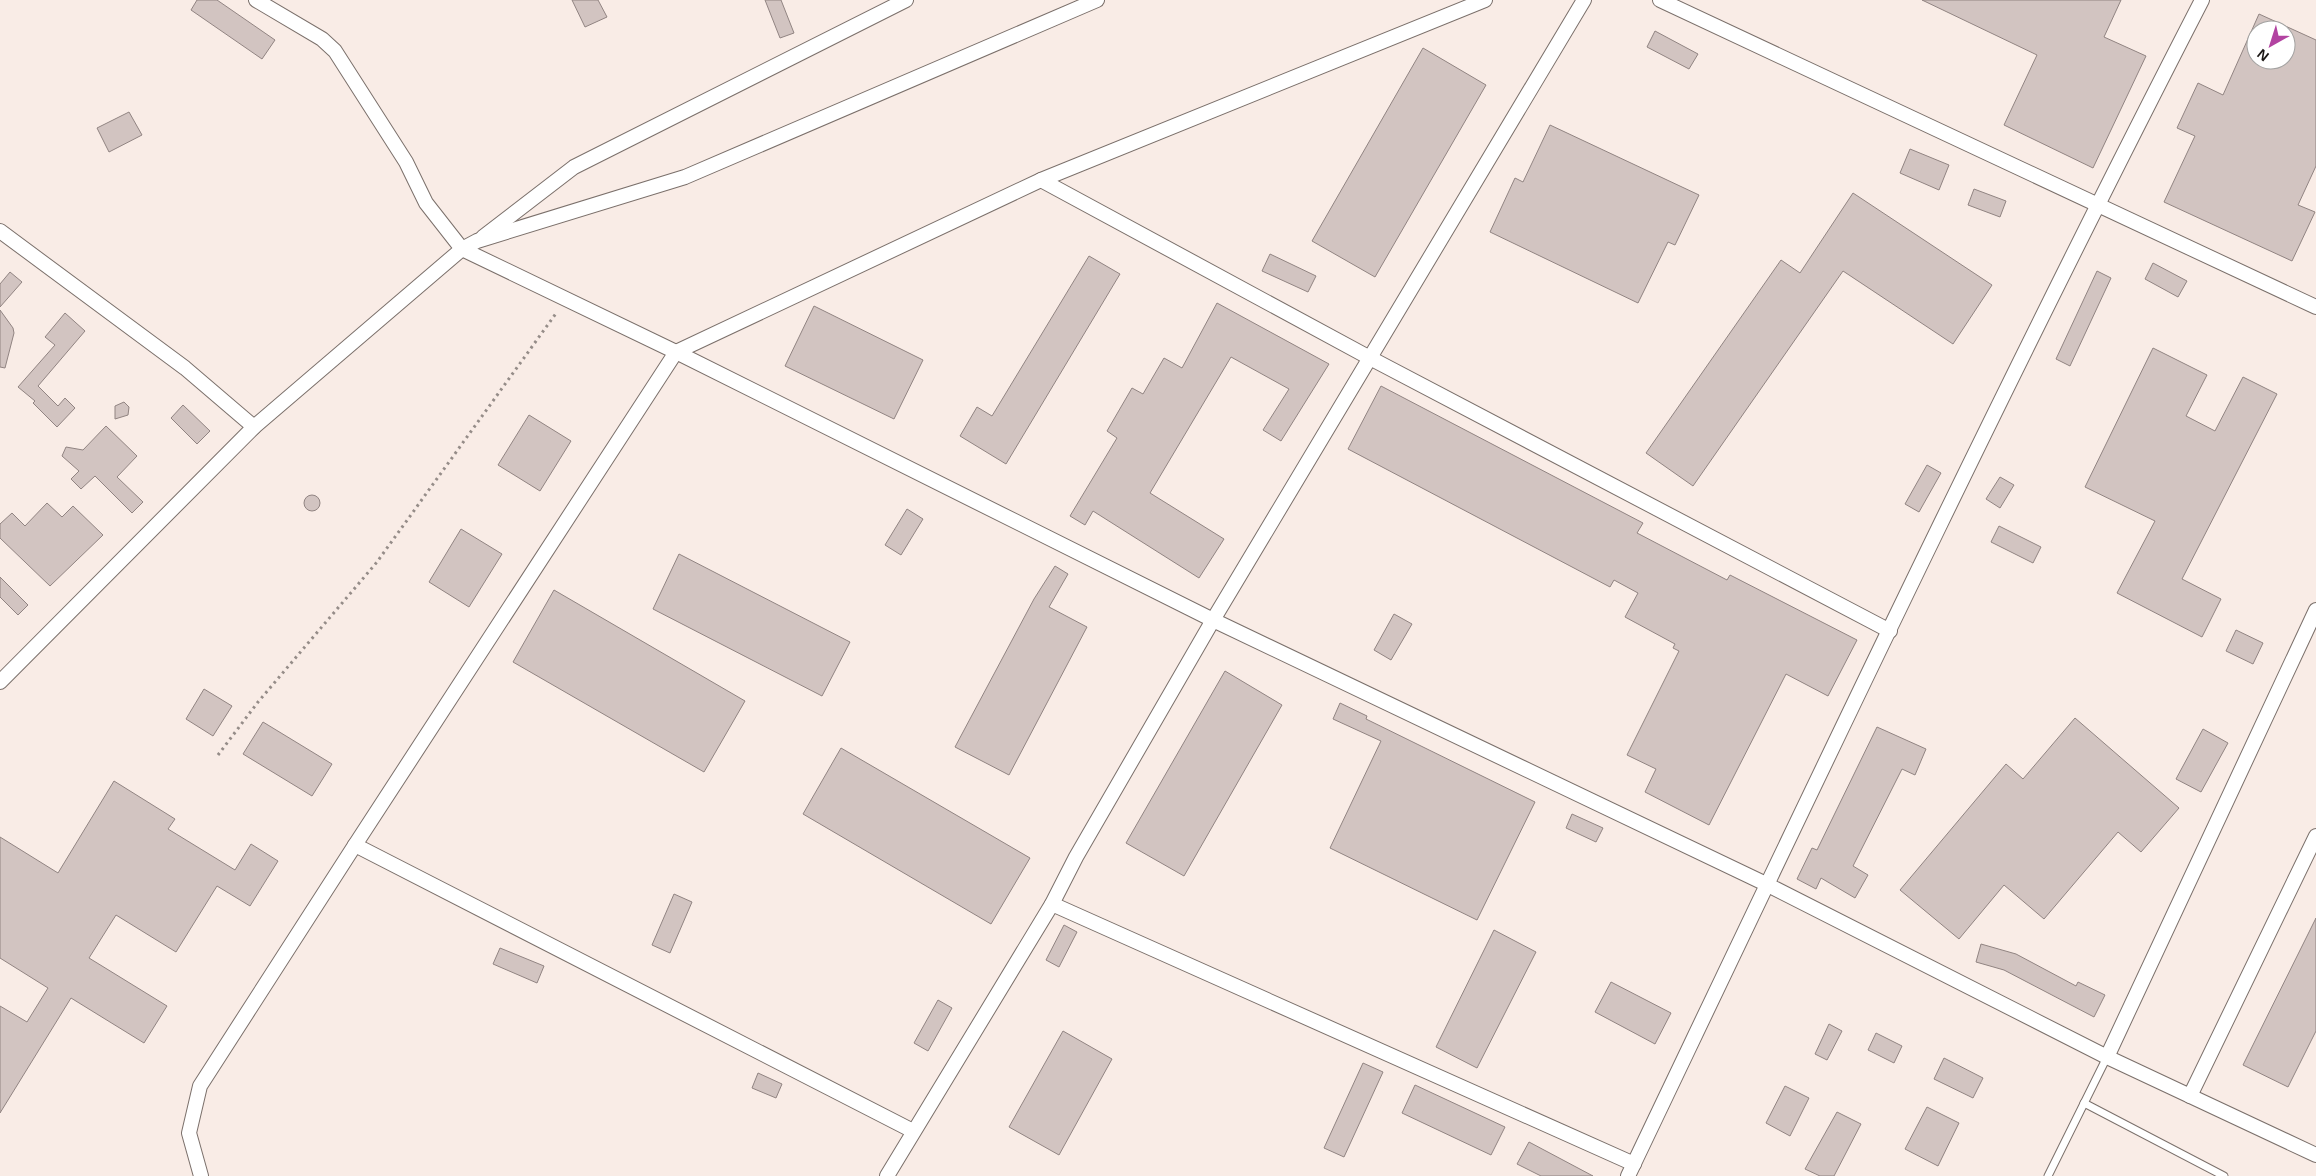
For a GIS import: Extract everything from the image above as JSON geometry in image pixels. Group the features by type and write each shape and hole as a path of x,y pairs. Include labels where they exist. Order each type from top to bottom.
{"street":[{"path":"256,0 322,39 335,51 406,162 426,203 462,249 676,352 1213,620 1766,884 2106,1057 2316,1154"},
{"path":"0,682 254,427 462,249 477,241 574,167 906,0"},
{"path":"477,241 685,177 1097,0"},
{"path":"201,1176 188,1133 200,1086 676,352 1041,180 1485,0"},
{"path":"887,1176 1052,904 1076,857 1213,620 1584,0"},
{"path":"1660,0 2316,307"},
{"path":"1052,904 1631,1170 1766,884 2096,204 2202,0"},
{"path":"1041,180 1370,358 1890,630"},
{"path":"0,231 185,368 254,427"},
{"path":"2106,1057 2316,610"},
{"path":"2190,1096 2316,836"},
{"path":"355,845 913,1132"}],"lane":[{"path":"2048,1176 2106,1057"},
{"path":"2084,1103 2224,1176"}],"path":[{"path":"218,756 258,702 377,562 566,299"}],"building":[{"path":"197,0 217,0 275,40 262,59 191,10"},
{"path":"572,0 598,0 607,17 585,27"},
{"path":"765,0 781,0 794,33 780,38"},
{"path":"1922,0 2121,0 2104,37 2146,56 2093,168 2004,125 2037,55"},
{"path":"2259,14 2272,20 2256,20"},
{"path":"1655,31 1698,54 1689,69 1647,47"},
{"path":"2296,31 2316,40 2316,166 2298,205 2315,212 2292,261 2164,202 2195,136 2177,128 2198,83 2223,95 2246,43 2246,70 2296,70"},
{"path":"1423,48 1486,85 1375,277 1312,241"},
{"path":"129,112 142,135 109,152 97,128"},
{"path":"1550,125 1699,195 1675,245 1668,242 1638,303 1490,232 1515,178 1523,182"},
{"path":"1910,149 1949,165 1939,190 1900,173"},
{"path":"1974,189 2006,201 2000,217 1968,205"},
{"path":"1853,193 1992,285 1953,344 1843,271 1693,486 1646,453 1781,260 1800,273"},
{"path":"1270,254 1316,276 1308,292 1262,271"},
{"path":"1089,256 1120,274 1006,464 960,436 977,407 992,416"},
{"path":"2153,263 2187,281 2178,297 2145,279"},
{"path":"2097,271 2111,278 2070,366 2056,359"},
{"path":"10,272 22,282 0,307 0,284"},
{"path":"1217,303 1329,364 1281,441 1263,430 1289,389 1231,357 1150,493 1224,539 1199,578 1093,511 1085,525 1070,516 1117,438 1107,431 1132,388 1143,394 1164,358 1182,368"},
{"path":"814,306 923,360 894,419 785,366"},
{"path":"0,310 13,328 14,333 5,368 0,367"},
{"path":"65,313 85,331 38,386 58,406 65,398 75,408 57,427 33,403 35,401 18,387 55,345 45,337"},
{"path":"2153,348 2207,375 2186,416 2215,431 2243,377 2277,394 2182,579 2221,599 2202,637 2117,593 2155,521 2085,487"},
{"path":"1381,386 1643,523 1637,533 1727,580 1730,575 1857,640 1828,696 1786,674 1709,825 1645,792 1656,769 1627,755 1679,651 1673,648 1675,644 1625,617 1638,593 1614,580 1610,587 1348,449"},
{"path":"124,402 129,407 128,415 115,419 115,406"},
{"path":"183,405 210,431 197,444 171,418"},
{"path":"529,415 571,441 540,491 498,465"},
{"path":"106,426 137,456 117,477 143,502 132,513 95,476 81,489 71,479 79,471 62,456 66,447 83,450"},
{"path":"1927,465 1941,473 1919,512 1905,504"},
{"path":"2000,477 2014,485 2000,508 1986,499"},
{"path":"312,495 320,503 312,511 304,503"},
{"path":"47,503 62,517 73,506 103,535 50,586 0,538 0,524 12,513 25,526"},
{"path":"907,509 923,519 901,555 885,545"},
{"path":"1999,526 2041,547 2033,563 1991,542"},
{"path":"461,529 502,554 469,607 429,582"},
{"path":"679,554 850,642 822,696 653,609"},
{"path":"1055,566 1068,574 1049,607 1087,627 1009,775 955,747 1034,599"},
{"path":"0,577 28,605 18,615 0,597"},
{"path":"554,590 745,701 704,772 513,662"},
{"path":"1394,614 1412,624 1391,660 1374,650"},
{"path":"2236,630 2263,643 2253,664 2226,651"},
{"path":"1225,671 1282,705 1184,876 1126,843"},
{"path":"204,689 232,706 213,736 186,719"},
{"path":"1340,703 1367,716 1366,719 1535,802 1477,920 1330,848 1381,741 1333,719"},
{"path":"2075,718 2179,808 2141,852 2118,832 2044,919 2004,885 1959,939 1900,890 2006,764 2023,779"},
{"path":"263,722 332,764 312,796 243,754"},
{"path":"1877,727 1926,749 1915,775 1902,769 1853,866 1868,875 1855,898 1821,878 1816,889 1797,879 1812,848 1817,850"},
{"path":"2203,729 2228,743 2201,792 2176,779"},
{"path":"841,748 1030,858 991,924 803,814"},
{"path":"114,781 175,819 168,829 235,870 251,844 278,861 250,906 217,886 176,952 116,915 89,958 167,1006 144,1043 71,998 0,1113 0,1006 27,1022 48,988 0,958 0,837 58,873"},
{"path":"1572,814 1603,828 1596,842 1566,828"},
{"path":"674,894 692,902 670,953 652,945"},
{"path":"2316,918 2316,1031 2288,1087 2243,1065"},
{"path":"1064,925 1077,932 1059,967 1046,960"},
{"path":"1494,930 1536,952 1477,1068 1436,1047"},
{"path":"1981,944 2016,954 2076,986 2078,982 2105,995 2094,1017 2004,970 1976,962"},
{"path":"500,948 544,966 537,983 493,964"},
{"path":"1611,982 1671,1013 1655,1044 1595,1012"},
{"path":"938,1000 952,1008 928,1051 914,1043"},
{"path":"1829,1024 1842,1031 1827,1060 1815,1054"},
{"path":"1063,1031 1112,1059 1059,1155 1009,1127"},
{"path":"1876,1033 1902,1046 1894,1063 1868,1050"},
{"path":"1944,1058 1983,1078 1973,1098 1934,1079"},
{"path":"1363,1063 1383,1072 1344,1157 1324,1148"},
{"path":"758,1073 782,1084 776,1098 752,1088"},
{"path":"1415,1085 1505,1127 1491,1155 1402,1113"},
{"path":"1785,1086 1809,1098 1790,1136 1766,1123"},
{"path":"1927,1107 1959,1123 1938,1166 1905,1149"},
{"path":"1837,1112 1861,1124 1834,1176 1820,1176 1805,1169"},
{"path":"1529,1142 1593,1176 1541,1176 1517,1164"}]}
